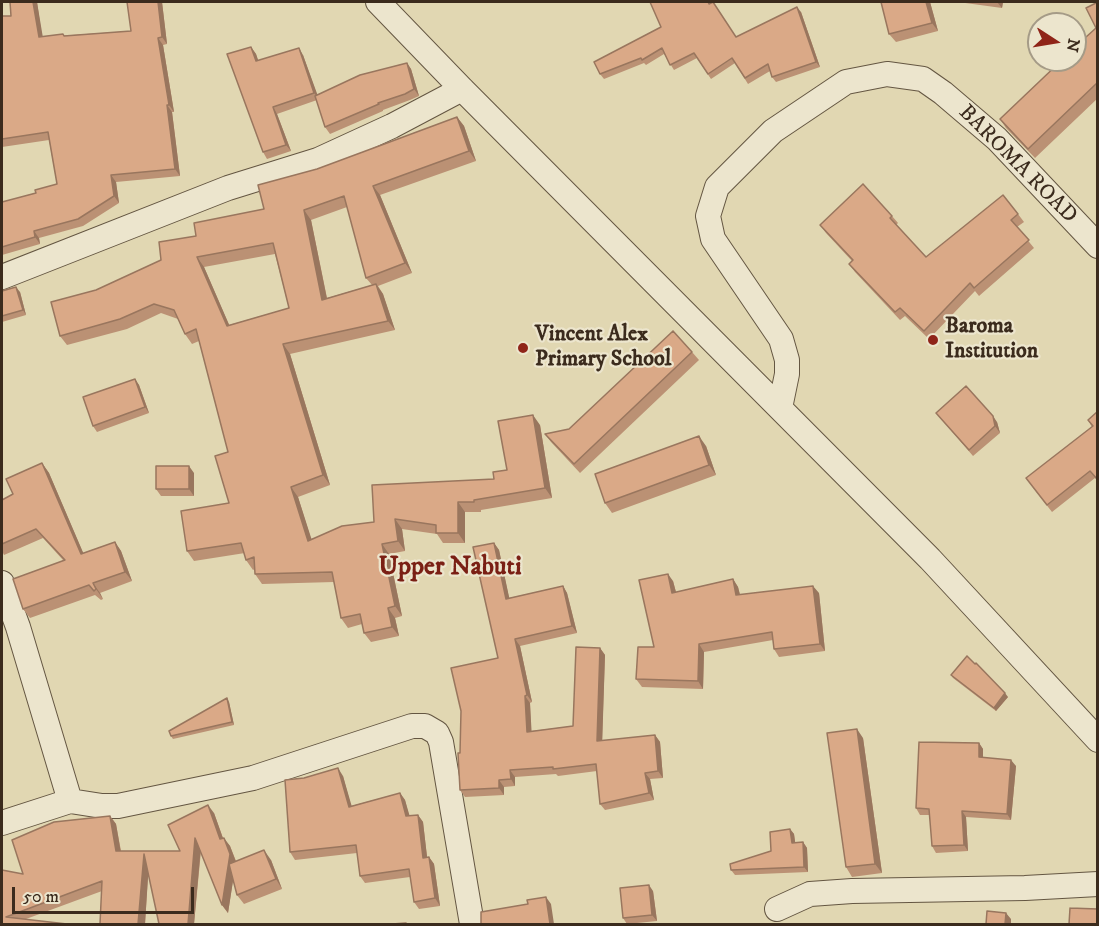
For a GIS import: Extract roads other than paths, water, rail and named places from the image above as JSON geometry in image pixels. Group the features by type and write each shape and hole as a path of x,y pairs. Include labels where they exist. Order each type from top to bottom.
{"street":[{"path":"378,2 930,559 1098,740"},
{"name":"BAROMA ROAD","path":"780,408 787,374 787,360 782,339 713,239 708,216 717,187 773,131 846,81 887,74 923,79 997,139 1098,246"},
{"path":"2,277 228,188 318,160 392,126 462,89"},
{"path":"2,583 18,627 69,801"},
{"path":"2,823 69,801 118,806 253,778 412,726 425,726 437,733 441,742 472,924"},
{"path":"777,909 810,894 1098,884"}],"place":[{"name":"Baroma Institution","path":"933,340"},
{"name":"Vincent Alex Primary School","path":"523,348"}],"district":[{"name":"Upper Nabuti","path":"450,569"}]}
